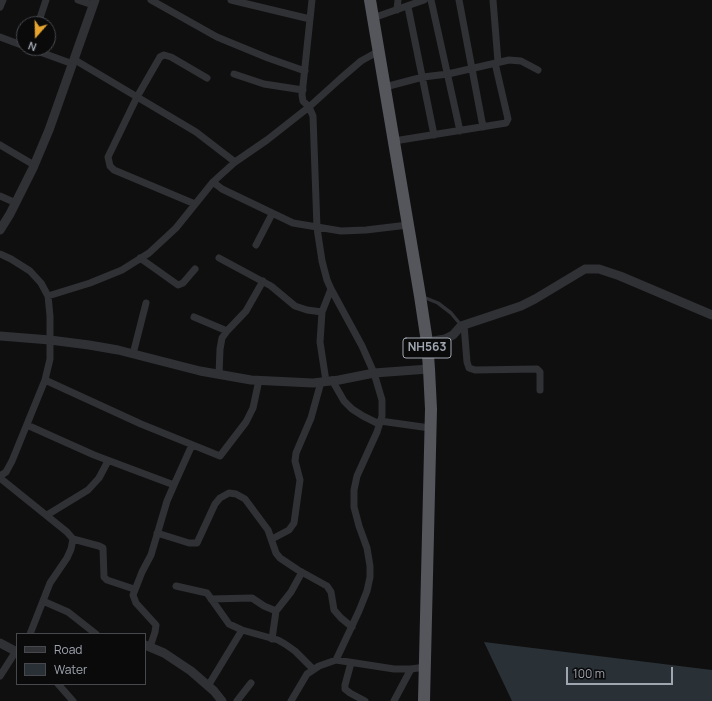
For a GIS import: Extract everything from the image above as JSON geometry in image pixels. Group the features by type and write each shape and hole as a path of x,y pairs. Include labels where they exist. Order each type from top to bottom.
{"highway":[{"name":"NH563","path":"370,0 427,342 430,428 424,701"}],"street":[{"path":"0,7 3,0"},
{"path":"41,16 46,0"},
{"path":"0,230 16,202 49,130 94,2 78,0"},
{"path":"150,0 217,37 268,58 305,71"},
{"path":"231,0 310,19"},
{"path":"312,0 303,100 309,107 313,116 318,228 322,261 331,289 352,325 374,372 382,400 380,423 357,476 354,490 354,507 366,548 370,571 367,591 336,660"},
{"path":"397,10 398,0"},
{"path":"373,18 408,7 424,0"},
{"path":"431,0 460,131"},
{"path":"459,0 483,127"},
{"path":"394,141 504,124 508,121 497,62 493,0"},
{"path":"408,7 434,135"},
{"path":"0,37 16,43"},
{"path":"48,296 103,278 122,270 149,253 176,228 213,182 235,162 267,140 309,107 361,61 379,51"},
{"path":"195,204 114,170 108,162 108,157 110,150 137,97 158,60 164,55 171,57 207,78"},
{"path":"54,56 74,62 137,97 196,132 235,162"},
{"path":"385,87 423,77 448,74 509,60 522,61 538,70"},
{"path":"234,74 264,84 303,90"},
{"path":"0,145 34,165"},
{"path":"213,182 222,189 293,223 341,231 366,230 408,225"},
{"path":"0,196 16,202"},
{"path":"256,245 272,214"},
{"path":"0,254 30,271 41,283 48,296 50,316 50,359 45,380 12,461 6,472 0,477 67,532 72,539 103,548 104,577 107,580 134,589"},
{"path":"140,258 178,285 183,283 195,269"},
{"path":"219,258 277,290 295,306 307,310 322,312"},
{"path":"427,342 445,339 453,335 462,326 521,306 585,269 599,269 620,276 712,316"},
{"path":"219,375 221,343 227,331 246,311 263,282"},
{"path":"272,539 289,530 294,523 300,480 295,461 296,453 326,381 320,342 322,312 331,289"},
{"path":"132,354 146,303"},
{"path":"194,317 227,331"},
{"path":"462,326 469,368 475,370 537,368 540,372 540,390"},
{"path":"0,336 89,345 219,375 259,380 312,383 374,372 429,368"},
{"path":"45,380 220,456 246,422 253,408 259,380"},
{"path":"326,381 352,409 380,423 430,428"},
{"path":"27,425 108,460 174,486"},
{"path":"192,445 174,486 166,500 151,555 134,589 133,595 136,603 156,625 155,632 147,646 164,653 191,671 222,701"},
{"path":"46,515 88,490 99,478 108,460"},
{"path":"158,533 189,543 197,543 215,504 224,495 232,493 241,496 245,499 268,530 276,553 280,558 327,586 331,592 334,610 352,627"},
{"path":"30,633 53,578 64,565 71,549 72,539"},
{"path":"272,639 276,611 291,592 302,572"},
{"path":"176,586 206,593 225,620 242,630 285,644 295,650 313,669"},
{"path":"211,599 252,598 266,607 276,611"},
{"path":"43,601 68,612 95,633"},
{"path":"208,686 242,630"},
{"path":"0,643 16,651"},
{"path":"0,676 16,653"},
{"path":"291,701 308,674 313,669 336,660 394,669 411,670 425,668"},
{"path":"351,663 345,689 365,701"},
{"path":"394,701 411,670"},
{"path":"237,701 251,682"},
{"path":"59,685 73,701"}],"lane":[{"path":"420,296 434,301 451,313 462,326"}],"water":[{"path":"484,642 712,670 712,701 512,701"}]}
